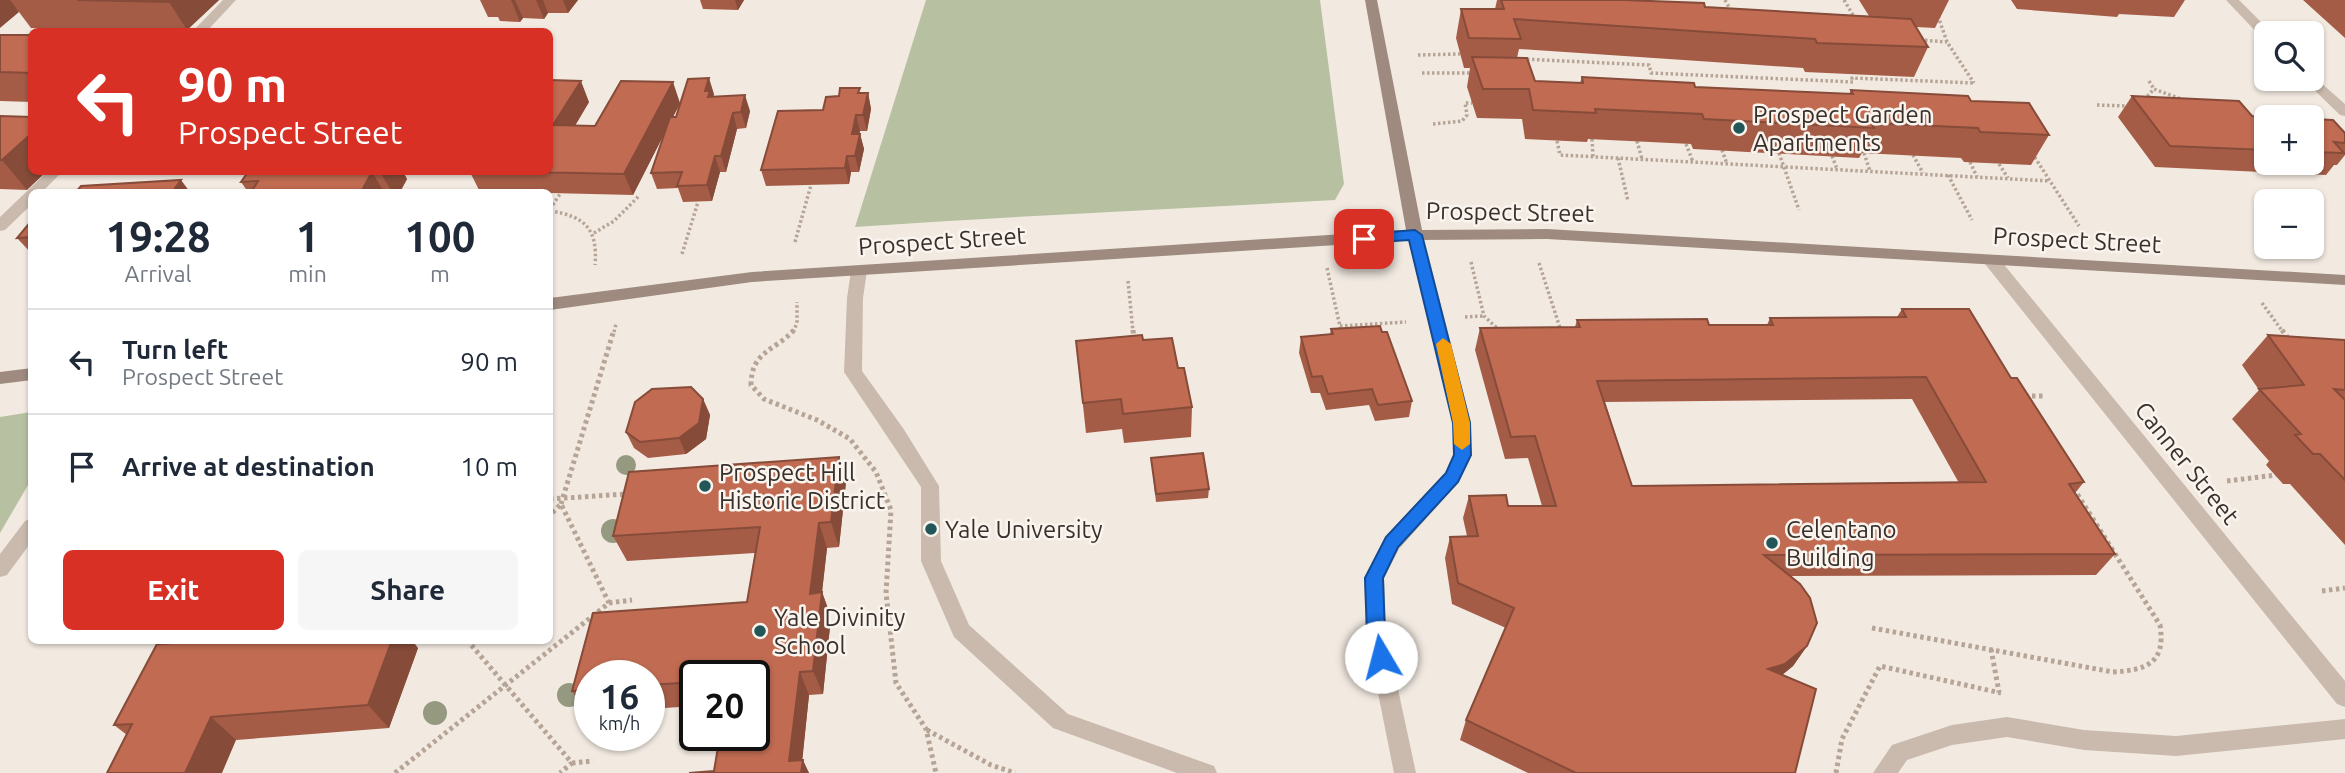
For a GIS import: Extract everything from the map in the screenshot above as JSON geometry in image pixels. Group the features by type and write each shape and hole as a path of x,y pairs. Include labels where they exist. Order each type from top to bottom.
{"main road":[{"path":"1371,0 1415,235"},
{"name":"Prospect Street","path":"553,304 752,277 1415,235 1547,234 2345,280"},
{"path":"0,378 28,374"}],"street":[{"path":"202,28 230,0"},
{"path":"2232,0 2254,22"},
{"path":"2323,91 2345,112"},
{"path":"38,189 52,175"},
{"path":"0,226 28,199"},
{"path":"1405,773 1376,634 1374,578 1392,542 1452,477 1462,455 1462,423 1415,235"},
{"name":"Canner Street","path":"1991,260 2345,697"},
{"path":"859,271 855,298 853,372 897,433 930,486 931,561 961,631 1061,720 1206,773"},
{"path":"0,569 28,531"},
{"path":"1884,773 1900,752 1952,735 2007,727 2084,740 2176,746 2345,729"}],"path":[{"path":"1725,0 1736,19"},
{"path":"1844,0 1863,30"},
{"path":"1519,66 1517,58 1649,65 1651,73 1853,82 1852,78 1974,83 1947,42 1943,23 1936,12"},
{"path":"1912,39 1947,42"},
{"path":"1418,55 1460,54"},
{"path":"1422,73 1484,73"},
{"path":"2149,81 2154,89 2192,103"},
{"path":"2097,105 2137,107 2154,89"},
{"path":"1433,124 1462,121 1467,115 1465,103 1472,103"},
{"path":"1592,139 1593,157"},
{"path":"1557,141 1560,155 2050,181"},
{"path":"1637,141 1642,159"},
{"path":"1686,144 1693,162"},
{"path":"2029,148 2079,226"},
{"path":"1722,150 1727,164"},
{"path":"1779,153 1799,210"},
{"path":"1864,153 1870,171"},
{"path":"1913,155 1923,174"},
{"path":"1832,156 1838,169"},
{"path":"1618,158 1628,201"},
{"path":"1970,162 1977,177"},
{"path":"1999,164 2008,178"},
{"path":"1948,175 1972,220"},
{"path":"795,242 811,185"},
{"path":"553,205 560,194"},
{"path":"594,233 614,220 640,195"},
{"path":"682,254 698,202"},
{"path":"553,211 572,216 594,233 598,248 595,265"},
{"path":"1470,258 1484,316 1494,327 1503,331"},
{"path":"1538,260 1564,341"},
{"path":"1327,267 1342,335"},
{"path":"1128,280 1135,341"},
{"path":"797,302 799,321 792,335 767,350 751,369 751,385 764,399 817,420 850,439 876,472 891,510 886,593 896,683 926,729 936,773"},
{"path":"2262,302 2295,347"},
{"path":"1461,318 1484,316"},
{"path":"1340,326 1416,321"},
{"path":"553,512 562,501 616,323"},
{"path":"1551,334 1562,334"},
{"path":"2016,396 2045,396"},
{"path":"2227,481 2276,475"},
{"path":"1872,628 2113,672 2132,671 2153,663 2163,646 2160,625 2073,487"},
{"path":"553,500 562,501 631,494"},
{"path":"562,501 609,603"},
{"path":"2083,520 2094,521"},
{"path":"2322,591 2345,588"},
{"path":"395,773 609,603 632,600"},
{"path":"470,644 572,763"},
{"path":"1991,649 1999,692"},
{"path":"926,729 991,765 1015,773"},
{"path":"560,773 572,763 593,761"}],"green space":[{"path":"926,0 1320,0 1344,184 1335,200 855,227"},
{"path":"28,412 28,485 0,533 0,417"}],"building":[{"path":"77,0 171,0 169,2"},
{"path":"1501,0 1704,3 1705,7 1911,19 1928,47 1817,43 1815,39 1514,19 1521,39 1469,38 1461,9 1504,9"},
{"path":"0,35 28,35 28,73 0,72"},
{"path":"1472,57 1527,58 1535,81 1583,83 1582,77 1694,83 1695,87 1853,94 1851,90 1968,96 1971,101 2029,103 2049,135 1980,132 1978,128 1871,123 1874,128 1704,119 1702,114 1595,109 1596,113 1533,110 1529,89 1483,89"},
{"path":"709,78 705,91 710,91 708,97 745,95 741,112 733,113 721,156 715,156 707,185 677,186 682,172 651,173 670,117 676,117 688,79"},
{"path":"553,80 581,81 553,125"},
{"path":"621,81 673,82 624,174 553,172 553,125 595,126"},
{"path":"840,88 860,88 858,93 868,93 863,115 856,115 852,134 860,134 855,156 847,156 845,168 761,170 778,111 823,110 826,97 839,96"},
{"path":"2132,96 2239,101 2254,116 2254,150 2170,146"},
{"path":"0,116 28,117 28,137 0,160"},
{"path":"2324,120 2333,120 2345,133 2345,143 2334,142 2344,153 2324,152"},
{"path":"246,175 370,175 363,189 253,189 258,181 241,182"},
{"path":"181,180 174,189 78,189 81,186"},
{"path":"28,225 28,237 17,238"},
{"name":"Celentano Building","path":"1902,309 1969,309 2011,378 2017,378 2084,482 2069,484 2115,554 1764,555 1800,584 1810,598 1817,623 1807,646 1785,664 1768,669 1816,689 1795,773 1576,773 1466,720 1514,608 1458,583 1450,537 1478,536 1469,496 1506,495 1508,506 1556,506 1535,436 1511,437 1480,328 1580,327 1577,320 1707,319 1709,325 1773,325 1770,318 1906,317","holes":["1926,377 1986,482 1632,486 1597,381"]},
{"path":"1380,326 1382,332 1387,332 1412,401 1378,405 1372,389 1328,394 1322,376 1312,377 1301,337 1333,334 1331,329"},
{"path":"1142,335 1143,340 1172,338 1178,368 1184,368 1192,407 1123,414 1121,399 1083,403 1076,341"},
{"path":"2268,335 2345,340 2345,390 2334,389 2345,400 2345,480 2320,454 2313,454 2295,435 2301,434 2259,389 2304,385"},
{"path":"691,387 703,399 699,423 679,438 640,442 626,432 635,402 652,389"},
{"path":"1203,453 1209,489 1156,494 1151,458"},
{"name":"Yale Divinity School","path":"839,457 831,522 819,523 810,594 822,592 813,671 800,672 789,761 803,760 801,773 689,773 714,771 717,751 770,751 770,660 679,660 679,683 665,684 665,660 580,660 593,613 747,602 760,527 613,536 629,472"},
{"path":"157,644 391,644 368,705 211,717 185,773 107,773 132,724 114,725"}],"slow traffic":[{"path":"1443,344 1462,423 1462,444"}],"place":[{"name":"Prospect Garden Apartments","path":"1739,128"},
{"name":"Prospect Hill Historic District","path":"705,486"},
{"name":"Yale University","path":"931,529"},
{"name":"Celentano Building","path":"1772,543"},
{"name":"Yale Divinity School","path":"760,631"}],"route":[{"path":"1364,239 1415,235 1462,423 1462,455 1452,477 1392,542 1374,578 1376,634 1381,657"}]}
